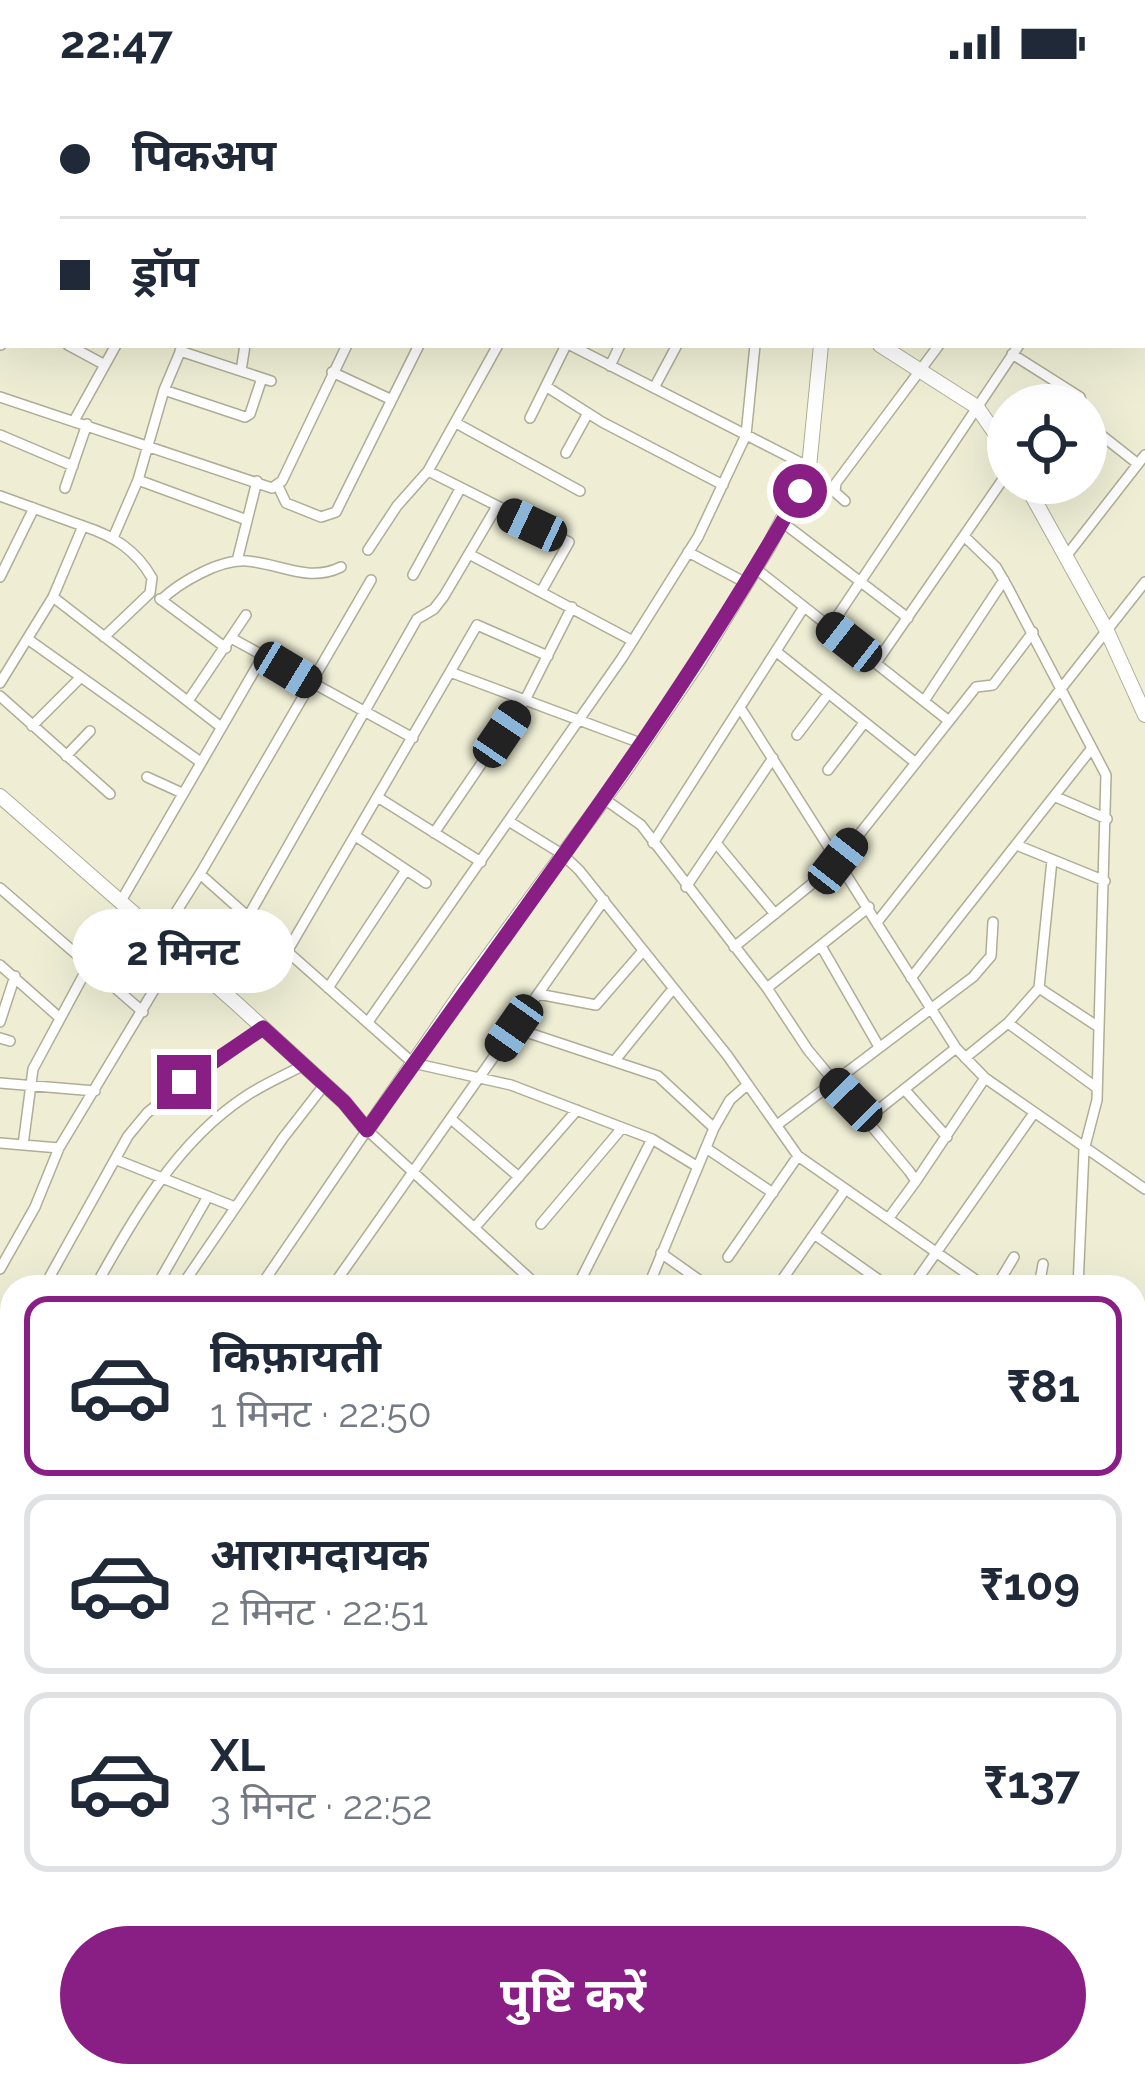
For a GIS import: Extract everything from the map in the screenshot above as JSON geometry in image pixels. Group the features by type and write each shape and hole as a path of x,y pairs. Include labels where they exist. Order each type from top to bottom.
{"street":[{"path":"74,348 105,365"},
{"path":"75,419 114,348"},
{"path":"113,538 139,480 164,390 181,348 266,379 245,417 164,390"},
{"path":"241,371 245,348"},
{"path":"278,486 345,348"},
{"path":"278,486 286,503 321,517 332,515 417,348"},
{"path":"368,550 428,471 496,348"},
{"path":"530,418 566,348"},
{"path":"574,348 809,467"},
{"path":"610,366 619,348"},
{"path":"654,388 675,348"},
{"path":"368,1022 510,822 688,552 746,436 755,348"},
{"path":"268,1275 413,1063 643,744 755,568 809,467 821,348"},
{"path":"885,348 976,407 987,422"},
{"path":"845,502 835,492 836,483 937,348"},
{"path":"830,627 1016,350 1062,384"},
{"path":"332,372 390,399"},
{"path":"547,386 723,485"},
{"path":"0,397 278,486"},
{"path":"566,453 588,412"},
{"path":"456,423 580,491"},
{"path":"65,488 88,424"},
{"path":"0,435 73,466"},
{"path":"1066,555 1142,460 1107,437"},
{"path":"428,471 569,542 542,590"},
{"path":"139,480 247,520"},
{"path":"237,561 257,481"},
{"path":"413,575 460,489"},
{"path":"0,496 113,538 145,565 152,578 151,593 104,638"},
{"path":"876,663 987,503"},
{"path":"1038,504 1106,629 1145,715"},
{"path":"0,578 34,508"},
{"path":"249,915 417,619 439,604 496,508"},
{"path":"782,522 908,618"},
{"path":"0,683 53,598 83,526"},
{"path":"964,536 1004,580 1106,775 1097,1088 1084,1150 1079,1275"},
{"path":"688,552 746,583"},
{"path":"469,554 633,641"},
{"path":"161,600 184,580 237,561 314,576 341,567"},
{"path":"755,568 949,721"},
{"path":"161,936 371,580"},
{"path":"924,701 1004,580"},
{"path":"878,921 1145,582"},
{"path":"151,593 229,643 263,656 412,738"},
{"path":"53,598 221,727"},
{"path":"434,833 525,700 572,607"},
{"path":"653,843 804,607"},
{"path":"188,701 246,615"},
{"path":"288,950 358,837 477,625 548,656"},
{"path":"734,947 838,861 976,686 992,685 1033,632"},
{"path":"29,640 199,761"},
{"path":"778,652 916,763"},
{"path":"121,901 263,656"},
{"path":"450,672 643,744"},
{"path":"32,726 80,678"},
{"path":"797,736 828,694"},
{"path":"0,696 110,794"},
{"path":"740,709 956,1048 985,1078 1145,1189"},
{"path":"132,735 139,721"},
{"path":"829,770 864,723"},
{"path":"66,756 90,731"},
{"path":"911,978 1092,748"},
{"path":"686,886 773,758"},
{"path":"147,777 182,793"},
{"path":"0,796 325,1084 367,1130 476,1226 523,1275"},
{"path":"603,797 641,825 834,1083 868,1118 916,1181"},
{"path":"1055,797 1107,820"},
{"path":"379,798 481,862"},
{"path":"510,822 562,854 604,900 798,1156 969,1275"},
{"path":"358,837 426,883"},
{"path":"716,843 775,914"},
{"path":"1018,846 1105,881"},
{"path":"965,1058 1008,1023 1039,988 1052,860"},
{"path":"328,988 406,870"},
{"path":"200,874 413,1063 480,1077 577,1110 652,1139 698,1167"},
{"path":"0,888 143,1012"},
{"path":"340,1275 604,900"},
{"path":"767,988 869,908"},
{"path":"776,1125 987,962 993,922"},
{"path":"820,946 878,1045"},
{"path":"0,1268 35,1207 59,1148 178,950"},
{"path":"538,994 596,1005 642,952"},
{"path":"0,965 60,1018"},
{"path":"23,1145 33,1069 89,965"},
{"path":"0,1022 15,976"},
{"path":"1039,988 1098,1026"},
{"path":"616,1059 673,990"},
{"path":"1008,1023 1097,1088"},
{"path":"51,1275 128,1136 147,1113 208,1063 263,1028"},
{"path":"514,1028 658,1076 714,1128"},
{"path":"868,1118 956,1048"},
{"path":"102,1275 160,1179 220,1116 246,1096 304,1065"},
{"path":"888,1219 985,1078"},
{"path":"0,1083 94,1090"},
{"path":"189,1275 325,1084"},
{"path":"653,1275 714,1128 730,1100 747,1085"},
{"path":"904,1089 947,1137"},
{"path":"476,1226 577,1110"},
{"path":"921,1275 1034,1113"},
{"path":"451,1119 519,1177"},
{"path":"542,1224 622,1128"},
{"path":"583,1275 652,1139"},
{"path":"0,1142 59,1148"},
{"path":"706,1148 773,1193"},
{"path":"728,1257 798,1156"},
{"path":"117,1160 235,1207"},
{"path":"785,1275 845,1190"},
{"path":"163,1275 207,1198"},
{"path":"814,1234 872,1275"},
{"path":"662,1253 692,1275"},
{"path":"1003,1275 1014,1257"},
{"path":"1041,1275 1043,1264"}],"route":[{"path":"184,1082 263,1028 344,1102 367,1130 697,664 800,491"}]}
